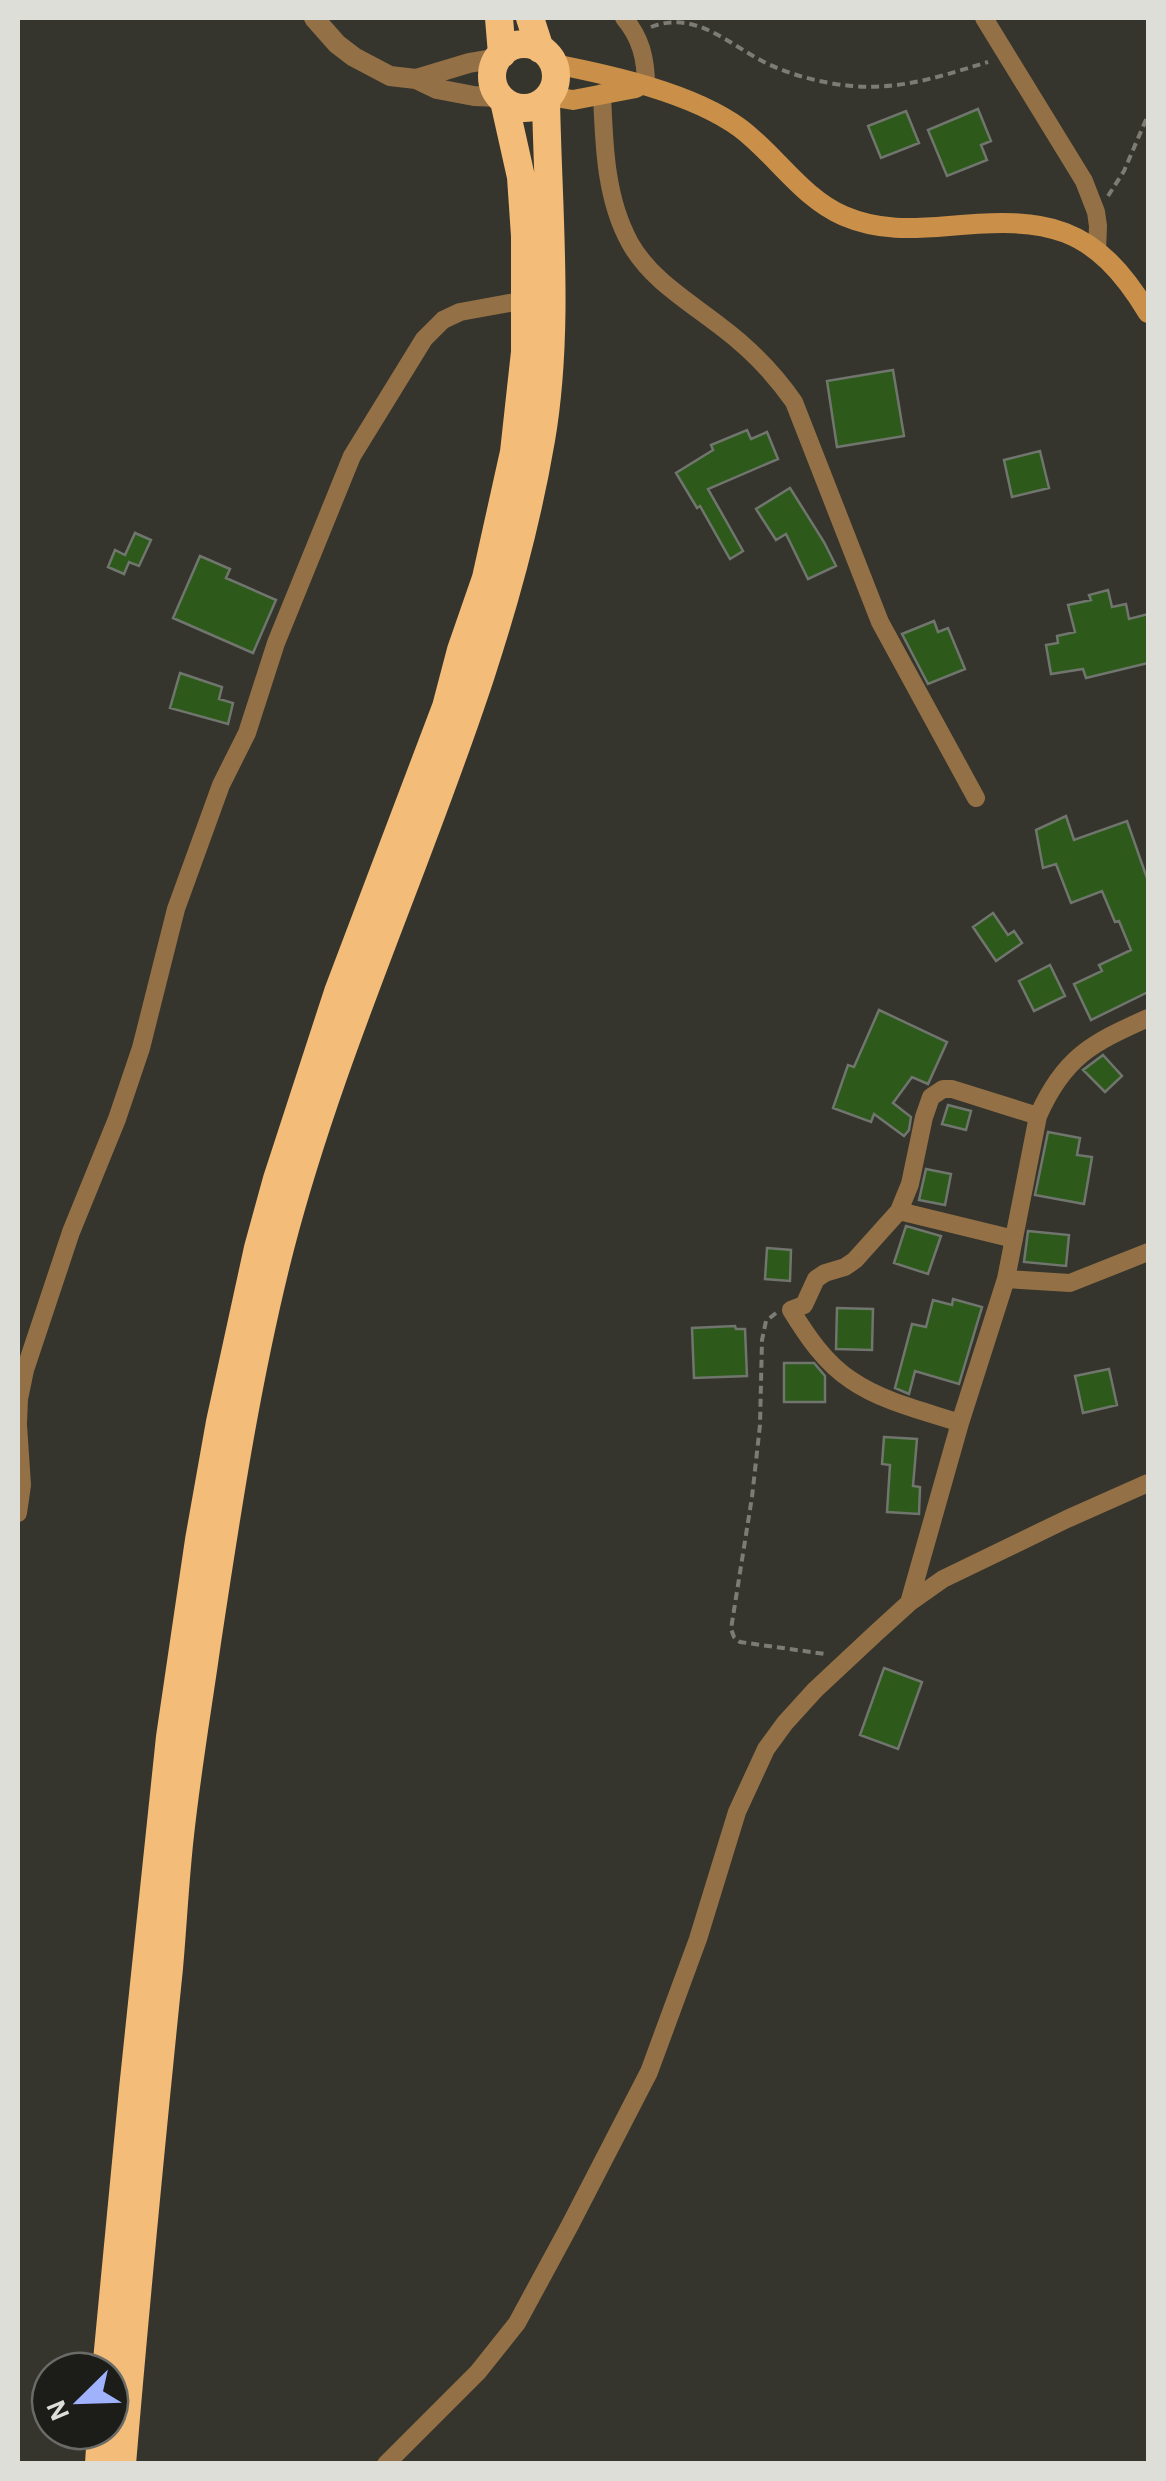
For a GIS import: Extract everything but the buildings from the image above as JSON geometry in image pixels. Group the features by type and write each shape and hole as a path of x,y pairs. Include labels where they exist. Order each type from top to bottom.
{"highway":[{"path":"108,2351 170,1738 220,1422 276,1179 338,992 446,706 486,578 514,452 525,352 526,300 521,177 502,99 492,77 500,56 499,18"},
{"path":"122,2464 180,1834 242,1427 280,1251 307,1155 354,1015 432,814 488,654 543,432 551,312 548,98 556,81 530,18"},
{"path":"500,56 520,44 547,56"},
{"path":"502,99 522,108 535,107 548,98"}],"main road":[{"path":"547,56 646,86 727,120 759,144 820,203 862,222 889,229 1030,223 1082,241 1125,279 1148,314"},
{"path":"548,98 573,100 646,86"}],"street":[{"path":"314,18 354,57 390,76 416,79 437,89 502,99"},
{"path":"624,18 637,34 645,59 646,86"},
{"path":"984,18 1084,181 1096,212 1097,252"},
{"path":"416,79 500,56"},
{"path":"602,94 611,189 630,244 653,274 724,329 780,381 794,402 880,622 976,798"},
{"path":"18,1513 22,1485 19,1399 25,1370 71,1232 118,1119 186,879 247,732 276,643 352,456 424,339 443,320 460,312 526,300"},
{"path":"910,1602 960,1423 1006,1280 1038,1116 1050,1091 1080,1054 1148,1018"},
{"path":"960,1423 888,1400 851,1380 810,1340 790,1310 804,1305 808,1291 820,1276 855,1260 899,1211 910,1184 931,1096 952,1089 1038,1116"},
{"path":"899,1211 1014,1239"},
{"path":"1006,1280 1070,1283 1148,1252"},
{"path":"386,2464 478,2372 517,2323 650,2072 698,1939 737,1812 766,1749 784,1723 814,1690 910,1602 943,1579 1148,1484"}],"path":[{"path":"637,34 656,24 689,22 784,70 826,83 868,87 924,82 1007,56"},
{"path":"1096,212 1124,171 1148,114"},
{"path":"790,1310 772,1315 762,1334 758,1443 731,1629 734,1637 745,1643 849,1658"}]}
